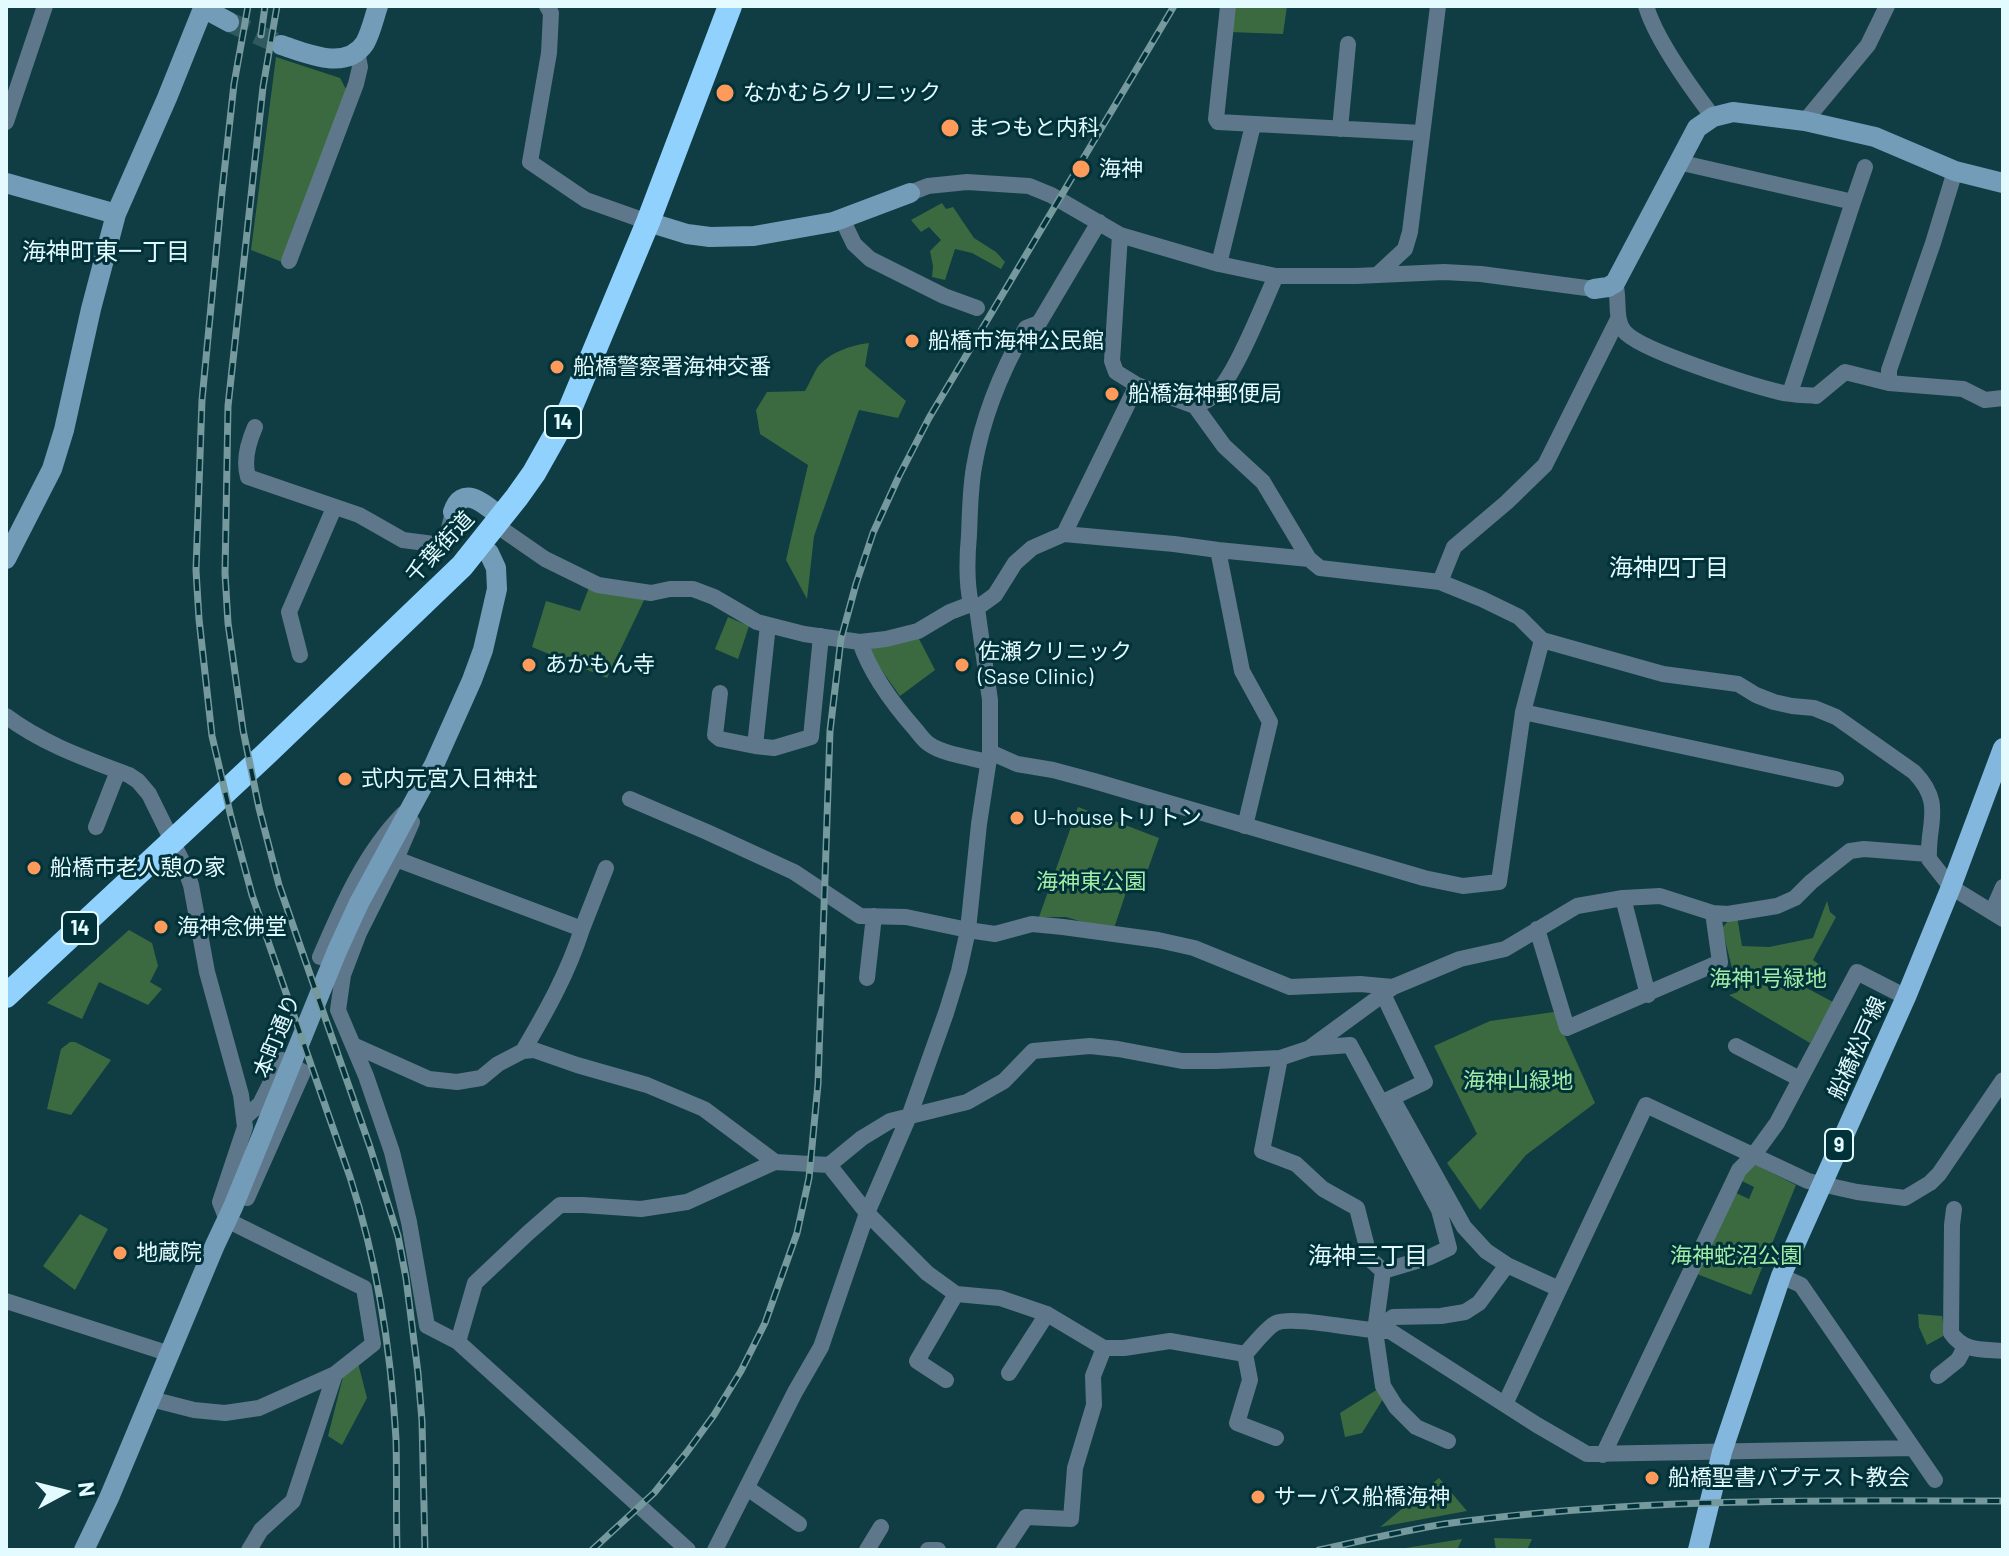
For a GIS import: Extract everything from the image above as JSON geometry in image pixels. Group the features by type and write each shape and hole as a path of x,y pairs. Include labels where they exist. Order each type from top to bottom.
{"highway":[{"name":"千葉街道","path":"6,996 462,566 499,521 534,473 570,409 648,222 730,6"}],"main road":[{"name":"船橋松戸線","path":"1698,1550 1722,1452 1781,1276 1906,997 2003,748"}],"street":[{"path":"6,122 45,6"},
{"path":"281,45 317,56 347,57 364,44 378,6"},
{"path":"547,6 551,13 549,53 530,162 586,200 687,234 710,237 754,236 813,226 842,219 928,186 967,182 1029,186 1051,195 1120,235 1219,264 1276,276 1444,272 1594,289 1615,283 1697,128 1713,117 1742,112 1805,121 1875,137 1955,171 2003,183"},
{"path":"1228,6 1218,122 1422,133"},
{"path":"1377,275 1405,249 1410,232 1438,6"},
{"path":"1646,6 1651,22 1713,117"},
{"path":"1805,121 1868,45 1887,6"},
{"path":"6,559 52,469 116,214 203,7 229,22"},
{"path":"1340,129 1348,44"},
{"path":"289,261 356,84 360,67 357,51"},
{"path":"1219,264 1253,125"},
{"path":"1678,162 1853,202"},
{"path":"1790,393 1865,167"},
{"path":"1889,383 1889,370 1955,171"},
{"path":"6,183 116,214"},
{"path":"842,219 854,244 870,259 944,296 977,308"},
{"path":"715,1550 821,1347 867,1213 910,1114 959,971 968,930 989,757 990,700 974,606 969,595 968,549 974,468 982,432 1013,351 1026,328 1039,323 1099,222"},
{"path":"1120,235 1112,361 1116,372 1137,385 1195,406 1224,446 1263,482 1309,559 1320,568 1440,582 1519,617 1542,640 1663,674 1738,684 1774,702 1814,708 1836,717 1923,781 1934,811 1929,859 1951,887 1998,915 2003,887"},
{"path":"1195,406 1213,397 1230,373 1276,276"},
{"path":"1440,582 1454,547 1545,465 1618,319 1619,294 1615,283"},
{"path":"1618,319 1624,333 1648,347 1690,364 1783,393 1816,396 1845,372 1889,383 1963,389 1985,400 2003,398"},
{"path":"1064,534 1137,385"},
{"path":"255,427 247,451 248,477 359,515 403,540 441,545 446,541 456,503 463,498 479,499 499,521 545,559 598,585 651,593 693,589 714,597 757,622 804,634 860,642 918,631 950,612 974,606 995,595 1015,563 1032,548 1064,534 1309,559"},
{"path":"300,655 289,612 334,508"},
{"name":"本町通り","path":"84,1550 230,1214 337,951 359,903 390,858 412,804 472,680 483,650 497,589 496,568 489,553 480,545"},
{"path":"1218,550 1242,671 1270,722 1245,826"},
{"path":"755,746 768,625"},
{"path":"720,693 715,735 720,739 774,748 811,737 821,636"},
{"path":"860,642 881,685 930,745 954,754 989,757 1053,770 1424,878 1463,886 1499,882 1523,712 1542,640"},
{"path":"1523,712 1836,779"},
{"path":"6,716 65,750 129,775 144,786 188,876 196,904 207,972 241,1095 245,1127 220,1202 230,1214 364,1288 373,1344 335,1374 259,1408 225,1413 194,1410 151,1399"},
{"path":"96,827 118,771"},
{"path":"424,783 412,824 390,858 343,975 338,1010 366,1076 392,1152 409,1222 427,1326 458,1342 688,1550"},
{"path":"630,799 794,872 860,916 906,917 995,934 1032,924 1158,940 1194,948 1290,987 1360,984 1388,990"},
{"path":"320,957 345,899 384,834 412,804"},
{"path":"1310,1048 1388,990 1460,959 1505,949 1577,906 1623,898 1660,896 1713,913 1728,914 1777,906 1795,898 1850,851 1864,849 1928,854"},
{"path":"390,858 582,929"},
{"path":"523,1051 556,995 606,868"},
{"path":"1623,898 1648,995"},
{"path":"1537,929 1567,1028 1720,962 1713,913"},
{"path":"867,978 874,916"},
{"path":"1603,1455 1739,1170 1777,1123 1857,972 1906,997"},
{"path":"1386,1101 1425,1082 1388,990"},
{"path":"353,1045 429,1079 457,1082 481,1078 498,1064 523,1051 534,1050 647,1085 704,1109 775,1162"},
{"path":"458,1342 475,1283 560,1205 641,1209 687,1202 775,1162 829,1165 862,1138 890,1121 967,1102 1004,1081 1033,1051 1090,1046 1182,1061 1280,1058 1310,1048 1350,1045 1464,1227 1486,1251 1507,1265 1559,1289"},
{"path":"1736,1046 1800,1079"},
{"path":"1280,1058 1262,1151 1296,1164 1323,1189 1357,1208 1370,1259 1383,1271"},
{"path":"230,1214 240,1214 303,1072 282,1060 260,1104 245,1117"},
{"path":"1505,1404 1646,1105 1808,1181 1905,1198 1939,1174 2003,1080"},
{"path":"1383,1271 1449,1248 1439,1210 1386,1101"},
{"path":"829,1165 867,1213 927,1273 956,1294 1000,1298 1047,1314 1104,1348 1170,1341 1245,1354"},
{"path":"1954,1209 1951,1333 1965,1347 2003,1351"},
{"path":"1375,1331 1393,1317 1465,1312 1479,1303 1507,1265"},
{"path":"1383,1271 1375,1331 1383,1386 1396,1407 1416,1427 1448,1441"},
{"path":"1781,1276 1801,1285 1935,1480"},
{"path":"946,1380 917,1361 956,1294"},
{"path":"6,1301 170,1354"},
{"path":"1009,1373 1047,1314"},
{"path":"1245,1354 1275,1323 1294,1321 1390,1331 1587,1454 1913,1448"},
{"path":"1938,1376 1958,1360 1965,1347"},
{"path":"1004,1550 1026,1517 1071,1519 1075,1468 1094,1405 1093,1376 1104,1348"},
{"path":"1245,1354 1250,1380 1237,1423 1276,1438"},
{"path":"249,1550 261,1530 293,1501 335,1374"},
{"path":"747,1488 799,1524"},
{"path":"867,1550 881,1527"},
{"path":"928,1550 938,1550"}],"green space":[{"path":"1232,6 1287,6 1283,34 1229,32"},
{"path":"276,57 340,78 347,91 282,262 251,250"},
{"path":"942,203 946,209 953,207 974,238 1005,262 1001,269 972,253 955,249 945,280 932,277 930,251 941,240 929,227 921,232 911,220"},
{"path":"869,343 865,366 906,401 898,418 859,410 814,536 807,599 786,560 808,465 760,434 756,410 767,392 805,391 817,368 827,358"},
{"path":"590,585 646,596 607,678 532,647 546,601 580,611"},
{"path":"728,617 749,626 738,659 715,649"},
{"path":"917,635 935,670 900,696 865,647"},
{"name":"海神東公園","path":"1078,807 1159,838 1148,869 1134,869 1113,931 1066,917 1039,917"},
{"name":"海神1号緑地","path":"1827,901 1830,912 1836,917 1813,960 1827,970 1821,978 1810,977 1801,985 1833,1002 1810,1043 1729,995 1738,992 1722,928 1737,916 1742,946 1769,947 1813,938"},
{"path":"129,930 152,943 158,966 150,982 162,989 148,1005 99,982 82,1019 47,1003"},
{"name":"海神山緑地","path":"1554,1012 1595,1103 1526,1155 1480,1210 1447,1163 1477,1134 1434,1046 1490,1021"},
{"path":"70,1042 111,1060 71,1115 47,1109 61,1049"},
{"name":"海神蛇沼公園","path":"1756,1165 1796,1185 1751,1295 1697,1274 1736,1193 1749,1199 1754,1187 1742,1181 1747,1169"},
{"path":"80,1214 108,1229 75,1290 43,1266"},
{"path":"1918,1314 1942,1316 1945,1335 1927,1345 1919,1327"},
{"path":"358,1363 367,1398 342,1445 328,1436 344,1373"},
{"path":"1378,1389 1383,1399 1362,1433 1345,1437 1340,1413"},
{"path":"1439,1478 1467,1511 1380,1527"},
{"path":"1494,1538 1532,1539 1527,1550 1496,1550"},
{"path":"1462,1539 1457,1550 1393,1550"}],"tunnel":[{"path":"229,22 281,45"}],"railway":[{"path":"248,6 234,84 202,400 196,570 199,619 212,736 231,817 252,895 350,1177 375,1273 394,1406 397,1550"},
{"path":"261,35 265,6"},
{"path":"277,6 263,87 228,406 225,573 228,623 243,730 279,885 398,1236 418,1373 425,1550"},
{"path":"592,1550 654,1493 714,1415 765,1323 797,1233 809,1178 818,1084 830,731 841,639 873,533 929,418 1174,6"},
{"path":"1319,1550 1444,1524 1583,1509 1723,1502 2003,1501"}],"place":[{"name":"なかむらクリニック","path":"725,93"},
{"name":"まつもと内科","path":"950,128"},
{"name":"海神","path":"1081,169"},
{"name":"船橋市海神公民館","path":"912,341"},
{"name":"船橋警察署海神交番","path":"557,367"},
{"name":"船橋海神郵便局","path":"1112,394"},
{"name":"あかもん寺","path":"529,665"},
{"name":"佐瀬クリニック (Sase Clinic)","path":"962,665"},
{"name":"式内元宮入日神社","path":"345,779"},
{"name":"U-houseトリトン","path":"1017,818"},
{"name":"船橋市老人憩の家","path":"34,868"},
{"name":"海神念佛堂","path":"161,927"},
{"name":"地蔵院","path":"120,1253"},
{"name":"船橋聖書バプテスト教会","path":"1652,1478"},
{"name":"サーパス船橋海神","path":"1258,1497"}],"district":[{"name":"海神町東一丁目","path":"106,252"},
{"name":"海神四丁目","path":"1669,568"},
{"name":"海神三丁目","path":"1368,1256"}]}
